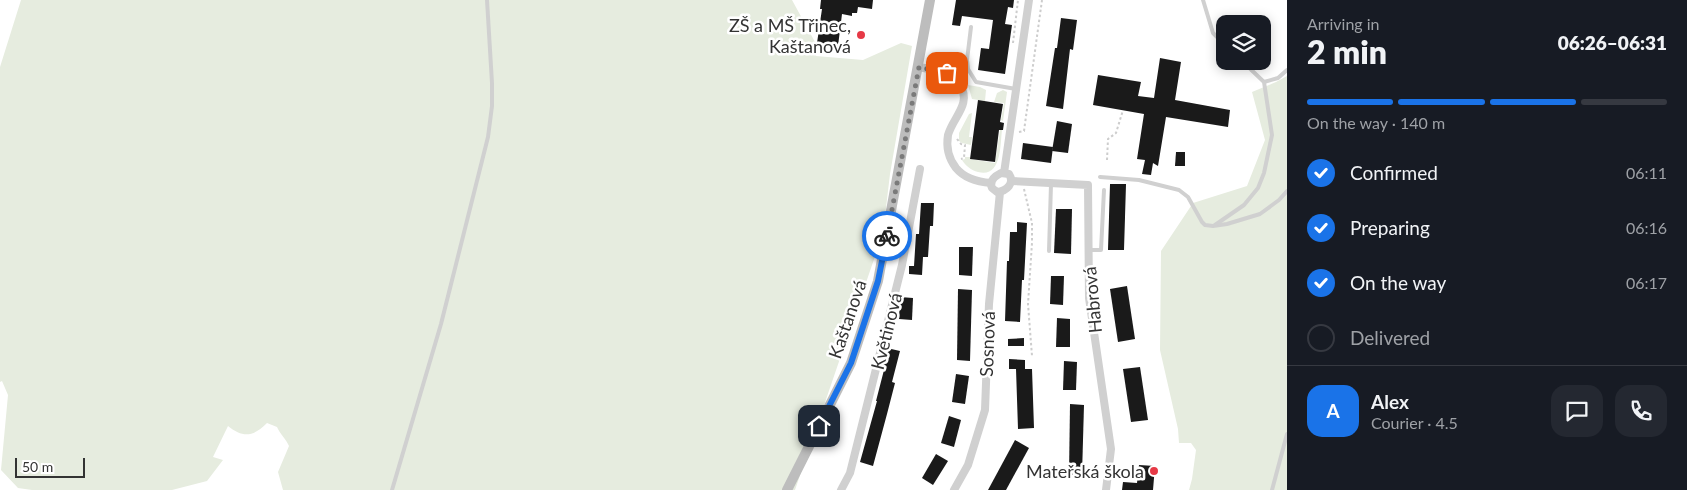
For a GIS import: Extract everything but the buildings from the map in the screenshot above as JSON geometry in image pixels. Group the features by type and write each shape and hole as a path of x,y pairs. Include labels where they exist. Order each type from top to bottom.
{"street":[{"name":"Kaštanová","path":"787,490 851,363 878,281 930,0"},
{"path":"1004,173 1029,0"},
{"path":"919,67 947,73 959,83 964,101 949,133 949,153 956,167 965,175 979,182 991,183"},
{"name":"Květinová","path":"841,490 850,473 902,265 920,169"},
{"path":"1004,173 1010,176 1011,181 1008,187 1000,192 994,190 991,183 996,176 1004,173"},
{"name":"Habrová","path":"1011,181 1088,185 1089,298 1111,449 1106,490"},
{"name":"Sosnová","path":"954,490 968,465 985,410 989,304 1000,192"}],"lane":[{"path":"392,490 441,324 488,137 492,106 492,83 487,0"},
{"path":"1203,0 1212,33 1216,37"},
{"path":"971,27 967,60 968,69 976,82 1016,88"},
{"path":"1213,226 1244,205 1258,188 1264,173 1272,135 1264,82 1251,70"},
{"path":"1264,82 1278,78 1287,70"},
{"path":"1100,178 1139,180 1179,190 1188,197 1202,222 1213,226 1227,224 1260,214 1279,200 1287,191"},
{"path":"1049,251 1051,184"},
{"path":"1089,250 1101,250 1104,190"},
{"path":"1272,490 1287,434"}],"path":[{"path":"1018,132 1024,131 1042,0"},
{"path":"1107,160 1108,139 1116,133 1122,110"},
{"path":"957,135 959,144 965,145 964,158 961,159 962,163"},
{"path":"1023,181 1032,223 1028,304 1032,356"}],"shaded area":[{"path":"21,0 792,0 815,42 816,56 863,60 901,43 912,46 890,174 883,233 795,490 283,490 278,472 289,446 277,427 267,423 257,431 248,434 238,433 228,426 213,457 223,460 207,481 172,490 32,490 18,488 1,470 8,395 2,381 0,382 0,67"},
{"path":"1287,76 1287,490 1189,490 1196,450 1191,443 1179,443 1178,429 1160,350 1161,251 1193,203 1247,186 1265,140 1252,92"},
{"path":"968,85 986,90 985,101 972,99"},
{"path":"1003,90 1007,92 1003,121 1001,120 1004,103 994,102 997,93"},
{"path":"972,113 969,137 972,137 971,145 959,141 959,133 969,114"},
{"path":"1000,130 1002,130 1000,151 996,165 992,170 986,173 978,172 967,166 962,160 965,157 995,163"}],"way so far":[{"path":"887,236 919,67 947,73"}],"place":[{"name":"ZŠ a MŠ Třinec, Kaštanová","path":"861,35"},
{"name":"Mateřská škola","path":"1154,471"}],"route":[{"path":"819,426 851,363 878,281 887,236"}]}
